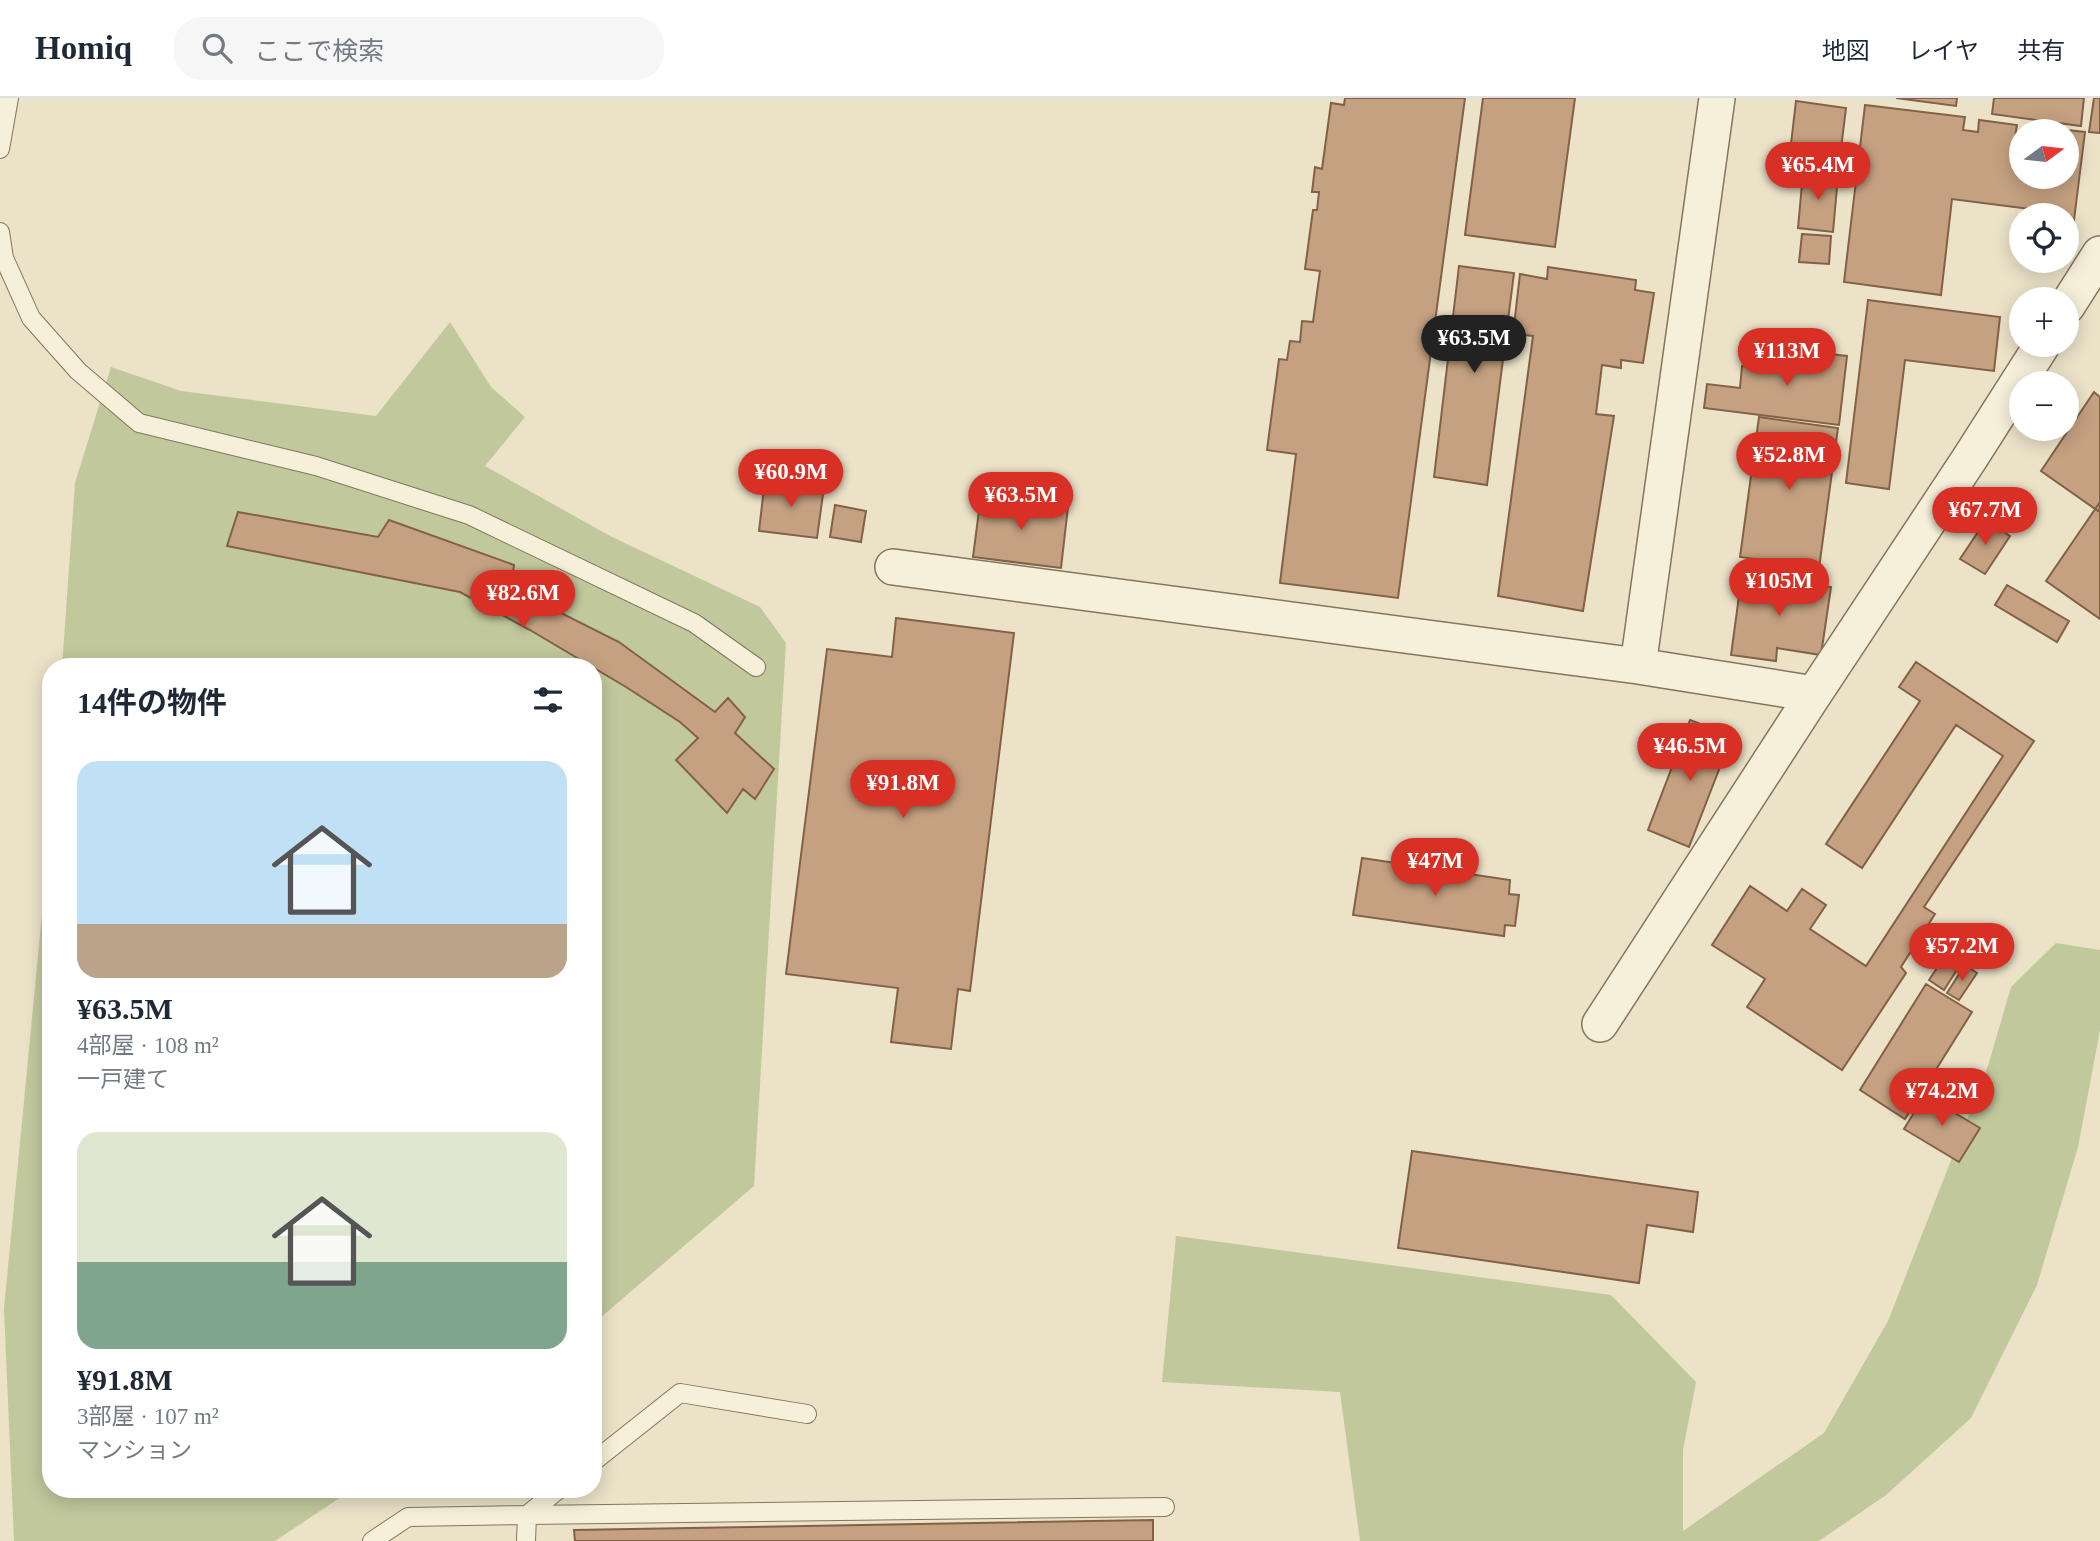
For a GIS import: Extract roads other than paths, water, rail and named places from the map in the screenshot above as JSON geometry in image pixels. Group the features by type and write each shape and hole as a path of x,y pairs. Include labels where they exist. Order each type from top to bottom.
{"street":[{"path":"1638,666 1717,98"},
{"path":"2079,287 2100,254"},
{"path":"1600,1024 2034,357"},
{"path":"893,567 1638,666 1814,694"}],"lane":[{"path":"0,149 9,98"},
{"path":"0,232 4,258 31,318 78,370 139,423 316,466 469,515 694,622 756,667"},
{"path":"602,1455 680,1393 807,1414"},
{"path":"526,1541 527,1515 548,1498"},
{"path":"372,1541 408,1517 1165,1507"}]}
